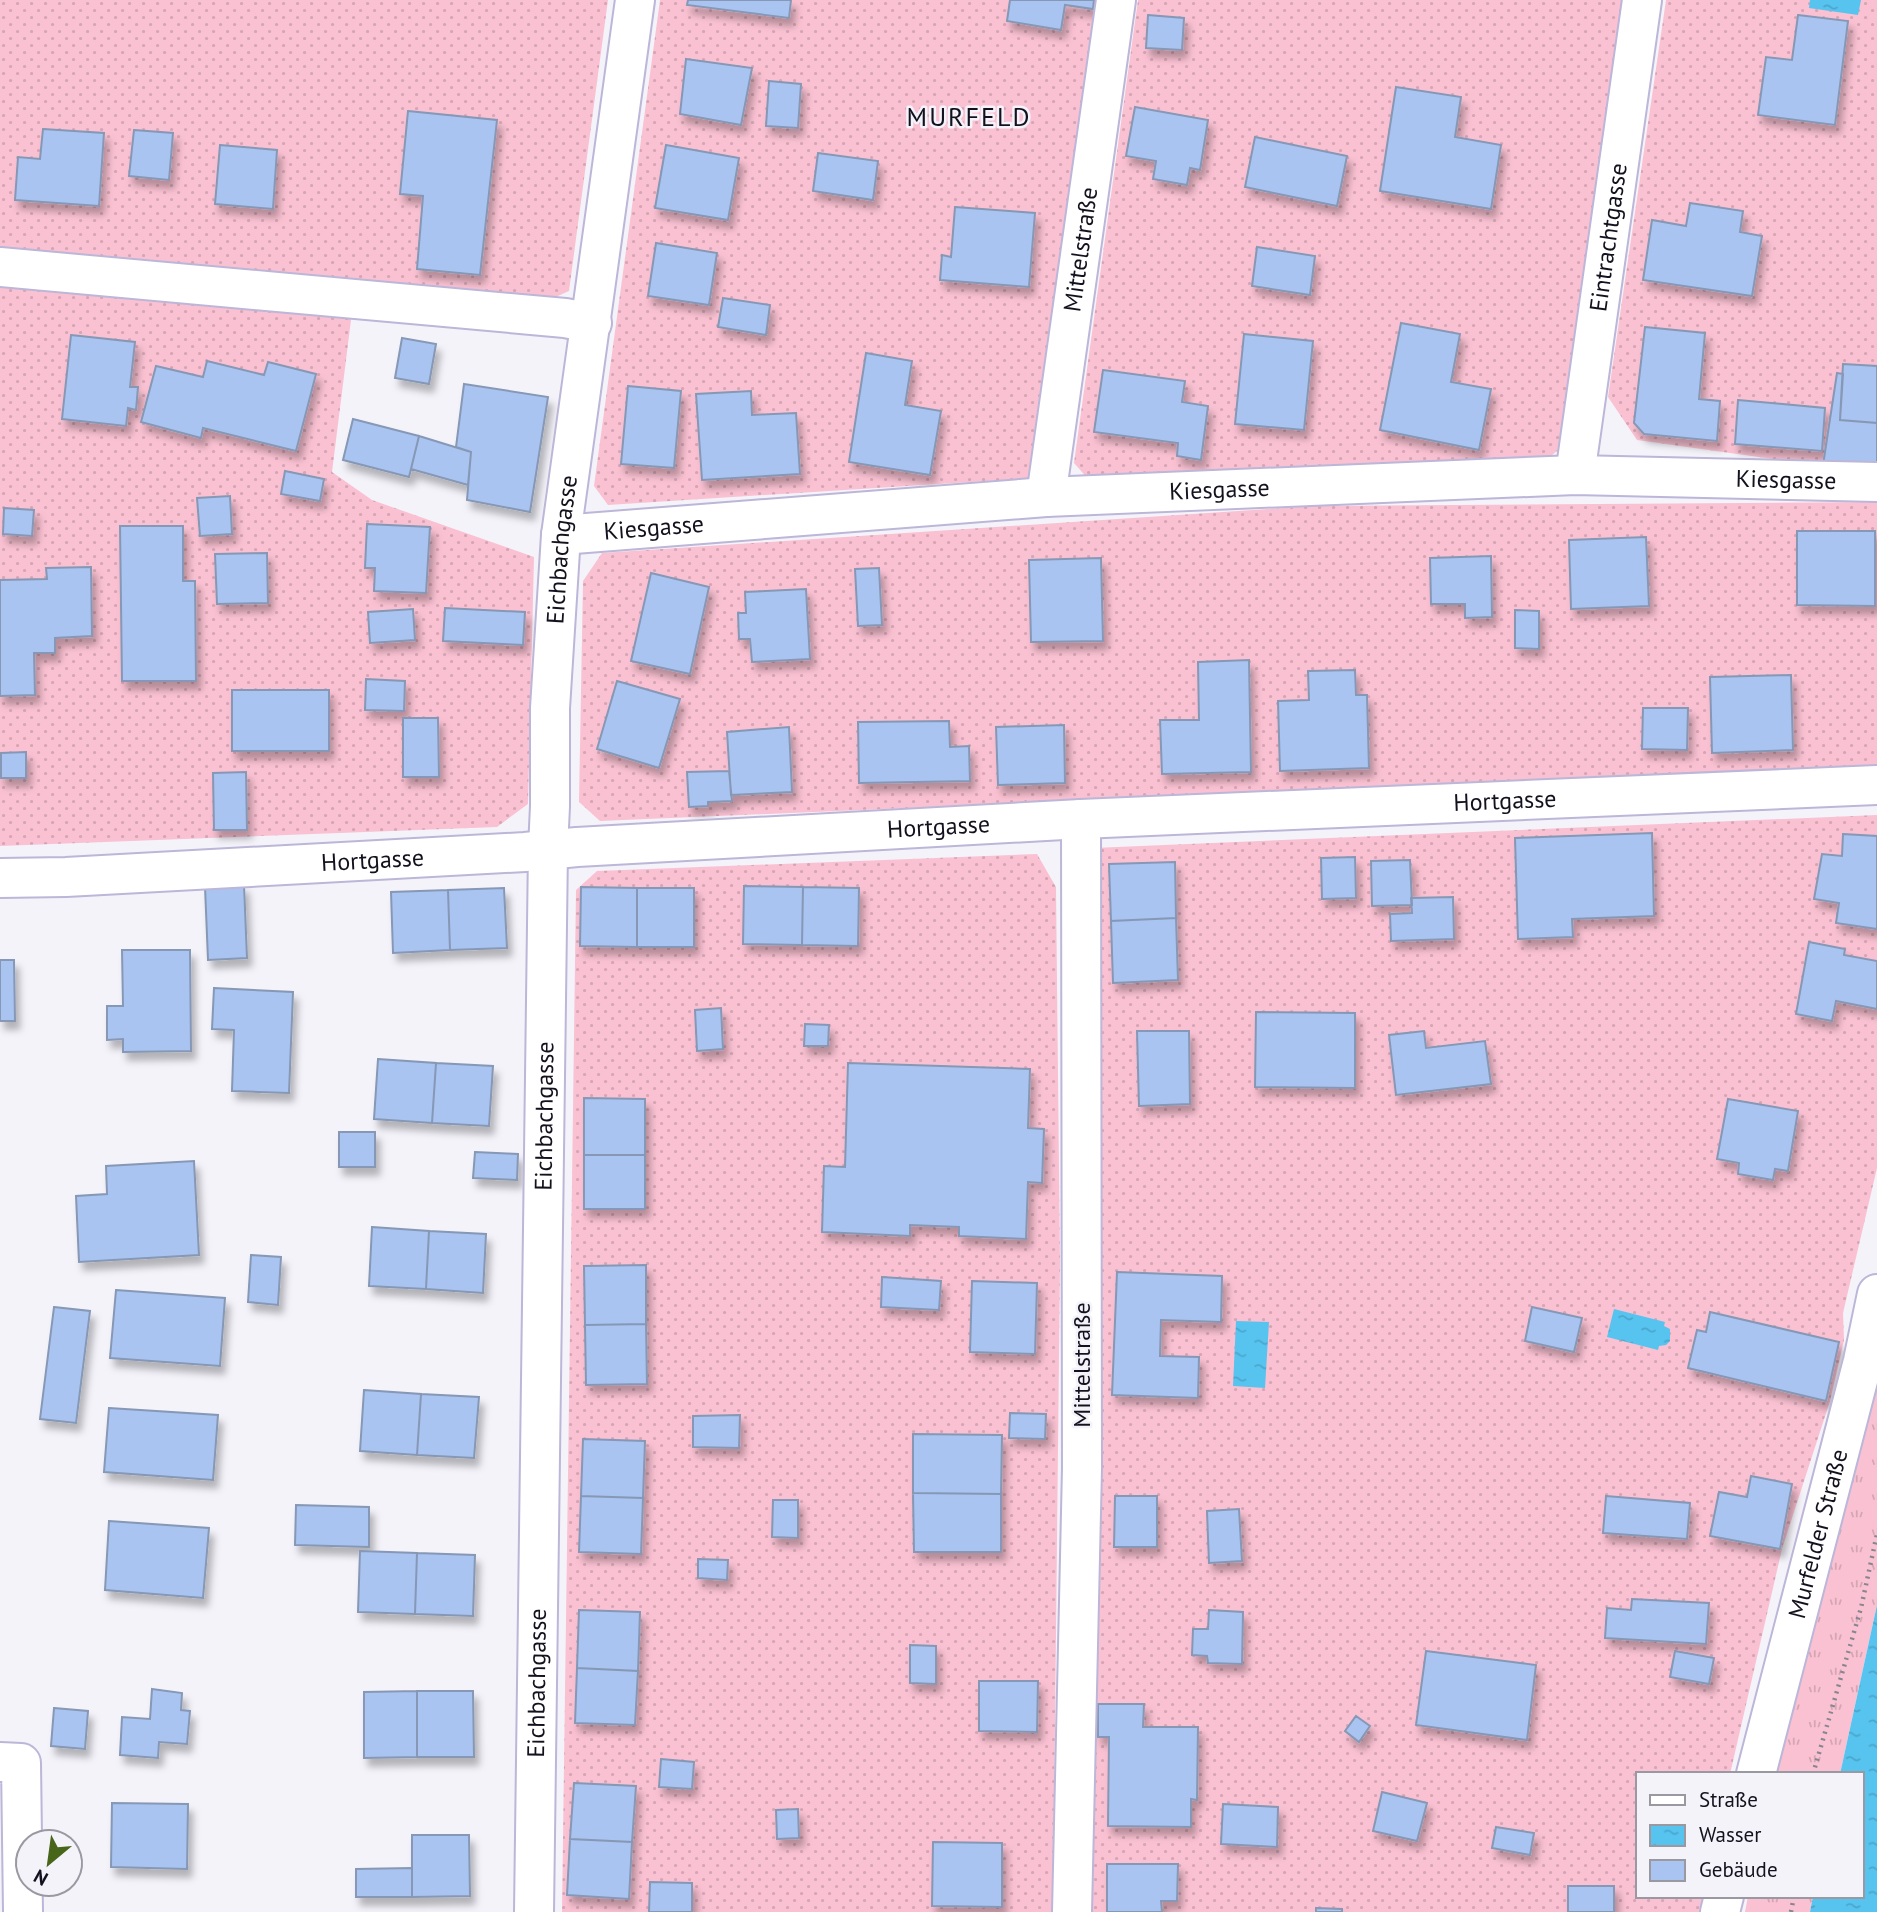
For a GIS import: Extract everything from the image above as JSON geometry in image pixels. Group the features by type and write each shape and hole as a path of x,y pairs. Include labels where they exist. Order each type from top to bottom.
{"street":[{"name":"Eichbachgasse","path":"534,1912 550,708 561,535 635,0"},
{"name":"Mittelstraße","path":"1046,497 1116,0"},
{"name":"Eintrachtgasse","path":"1575,475 1642,0"},
{"path":"0,267 565,318 592,323"},
{"name":"Kiesgasse","path":"561,535 1046,497 1575,475 1877,482"},
{"name":"Hortgasse","path":"0,878 79,876 1081,819 1877,785"},
{"name":"Mittelstraße","path":"1072,1912 1082,1468 1081,819"},
{"name":"Murfelder Straße","path":"1757,1772 1863,1361 1877,1294"},
{"path":"0,1762 21,1763 23,1912"}],"path":[{"path":"1814,1772 1861,1608 1877,1534"}],"green space":[{"path":"0,0 608,0 569,291 549,300 0,247"},
{"path":"660,0 1099,0 1032,478 608,505 594,486"},
{"path":"1138,0 1627,0 1561,448 1538,466 1346,465 1089,480 1074,463"},
{"path":"1666,0 1877,0 1877,466 1829,467 1637,440 1608,397"},
{"path":"0,275 352,312 332,472 372,500 534,557 528,804 497,827 0,846"},
{"path":"1877,502 1877,767 600,821 579,802 583,581 602,553 1314,506"},
{"path":"1877,815 1877,1168 1843,1313 1844,1340 1830,1401 1782,1549 1730,1772 1636,1772 1636,1898 1702,1898 1699,1912 1091,1912 1093,848"},
{"path":"1037,854 1056,887 1060,1263 1053,1912 562,1912 576,890 597,871"},
{"path":"1877,1365 1877,1605 1840,1772 1777,1772"},
{"path":"1748,1898 1813,1898 1810,1912 1745,1912"}],"water":[{"path":"1810,0 1861,0 1858,15 1809,8"},
{"path":"1614,1309 1665,1322 1664,1326 1670,1329 1670,1341 1659,1346 1658,1350 1607,1337"},
{"path":"1236,1321 1269,1322 1265,1388 1233,1386"},
{"path":"1877,1605 1877,1912 1810,1912 1813,1898 1863,1898 1863,1772 1840,1772"}],"building":[{"path":"688,0 791,0 789,18 687,5"},
{"path":"1010,0 1094,0 1093,9 1065,5 1061,30 1007,21"},
{"path":"1148,15 1184,18 1182,50 1146,48"},
{"path":"1798,15 1848,21 1835,125 1758,115 1766,57 1792,60"},
{"path":"686,59 752,68 741,125 680,114"},
{"path":"769,81 801,84 798,128 766,126"},
{"path":"1396,87 1461,97 1455,137 1501,145 1491,209 1380,191"},
{"path":"1135,107 1208,120 1200,170 1190,168 1187,185 1153,179 1156,161 1126,156"},
{"path":"408,111 497,120 480,275 417,269 423,196 400,194"},
{"path":"43,129 104,133 99,206 15,200 18,157 40,159"},
{"path":"134,130 173,133 169,180 129,176"},
{"path":"1255,137 1347,156 1337,206 1245,187"},
{"path":"220,145 277,150 273,209 215,204"},
{"path":"666,145 739,158 728,220 655,208"},
{"path":"818,153 878,161 873,200 813,191"},
{"path":"1690,203 1743,211 1740,232 1762,236 1752,296 1643,280 1652,220 1686,226"},
{"path":"955,207 1035,213 1029,287 940,280 942,255 951,257"},
{"path":"656,243 717,253 709,305 648,296"},
{"path":"1257,247 1315,256 1310,295 1252,286"},
{"path":"723,298 770,305 766,335 718,327"},
{"path":"1401,323 1460,334 1451,382 1491,389 1479,450 1380,430"},
{"path":"1645,327 1705,333 1699,399 1720,401 1717,441 1644,434 1634,423"},
{"path":"1244,334 1313,341 1304,430 1235,424"},
{"path":"71,335 135,342 130,387 138,387 136,410 128,408 126,426 62,419"},
{"path":"402,338 436,344 429,384 395,378"},
{"path":"866,353 912,361 905,405 941,411 930,475 849,462"},
{"path":"207,361 264,375 268,362 316,374 296,451 203,428 201,438 141,422 156,366 203,377"},
{"path":"1843,364 1877,366 1877,423 1840,420"},
{"path":"1103,370 1185,381 1182,402 1208,406 1201,460 1177,456 1178,443 1094,432"},
{"path":"1837,373 1843,374 1840,420 1877,423 1877,464 1823,465"},
{"path":"464,384 548,397 530,512 467,500 471,452 456,447"},
{"path":"628,386 681,391 674,468 621,464"},
{"path":"751,391 752,415 796,413 800,474 702,480 696,394"},
{"path":"1738,400 1825,408 1822,451 1735,444"},
{"path":"353,419 419,436 409,477 343,460"},
{"path":"419,436 471,452 468,485 411,469"},
{"path":"285,471 324,479 320,501 281,494"},
{"path":"230,496 232,534 200,536 197,498"},
{"path":"4,508 34,510 32,536 3,534"},
{"path":"367,524 430,527 426,593 374,591 375,568 365,568"},
{"path":"120,526 183,526 183,581 195,581 196,681 122,681"},
{"path":"1797,531 1875,531 1875,606 1797,605"},
{"path":"1646,537 1649,606 1571,609 1569,540"},
{"path":"267,553 268,603 217,604 215,554"},
{"path":"1491,556 1492,617 1465,618 1465,604 1431,604 1430,558"},
{"path":"1101,558 1103,641 1031,642 1029,560"},
{"path":"91,567 92,636 55,638 55,653 34,653 35,695 0,696 0,580 47,579 46,568"},
{"path":"879,568 882,625 858,626 855,569"},
{"path":"651,573 709,587 690,674 631,661"},
{"path":"806,589 810,659 752,662 750,639 739,639 738,613 746,613 745,592"},
{"path":"445,608 525,612 523,645 443,641"},
{"path":"413,609 415,640 370,643 368,612"},
{"path":"1515,610 1539,611 1539,649 1515,648"},
{"path":"1249,660 1251,772 1162,774 1160,720 1199,720 1198,662"},
{"path":"1355,670 1356,695 1367,695 1369,768 1280,771 1278,701 1309,700 1308,671"},
{"path":"1791,675 1793,750 1712,753 1710,677"},
{"path":"366,679 405,681 404,711 365,710"},
{"path":"617,681 680,699 659,768 597,749"},
{"path":"232,690 329,690 329,751 232,751"},
{"path":"1643,708 1688,708 1687,750 1642,749"},
{"path":"403,718 438,718 439,777 403,777"},
{"path":"949,721 950,747 969,746 970,781 859,783 858,722"},
{"path":"1064,725 1065,783 998,785 996,727"},
{"path":"789,727 792,792 731,795 727,732"},
{"path":"26,752 26,778 1,778 1,753"},
{"path":"729,771 732,801 708,802 708,806 689,807 687,772"},
{"path":"246,772 247,830 214,830 213,773"},
{"path":"1652,833 1654,916 1572,919 1573,937 1518,939 1515,838"},
{"path":"1843,834 1877,836 1877,929 1836,923 1839,903 1814,899 1822,854 1842,856"},
{"path":"1355,857 1356,898 1322,899 1321,858"},
{"path":"1410,860 1412,905 1372,906 1371,861"},
{"path":"1175,862 1176,918 1111,921 1109,864"},
{"path":"244,885 247,958 208,960 205,887"},
{"path":"744,886 803,887 802,945 743,944"},
{"path":"581,887 637,888 637,947 580,946"},
{"path":"803,887 859,888 858,946 802,945"},
{"path":"504,888 507,948 450,950 448,890"},
{"path":"637,888 694,888 694,947 637,947"},
{"path":"448,890 450,950 393,953 391,892"},
{"path":"1453,897 1454,939 1391,941 1390,914 1412,913 1411,898"},
{"path":"1176,918 1178,980 1113,983 1111,921"},
{"path":"1809,942 1845,949 1844,955 1877,961 1877,1009 1836,1001 1832,1021 1796,1014"},
{"path":"122,950 190,950 191,1051 123,1052 123,1039 107,1040 107,1006 123,1006"},
{"path":"0,960 14,960 15,1021 0,1021"},
{"path":"214,988 293,992 289,1093 232,1091 234,1030 212,1029"},
{"path":"721,1008 723,1049 697,1051 695,1010"},
{"path":"1256,1012 1355,1013 1355,1088 1255,1087"},
{"path":"805,1024 829,1025 828,1046 804,1046"},
{"path":"1137,1031 1189,1031 1190,1104 1139,1106"},
{"path":"1424,1031 1426,1048 1485,1041 1491,1084 1396,1095 1389,1035"},
{"path":"378,1059 436,1063 432,1123 374,1119"},
{"path":"436,1063 493,1066 489,1126 432,1123"},
{"path":"848,1063 1030,1069 1028,1128 1044,1129 1042,1183 1028,1182 1026,1239 959,1236 959,1227 910,1225 910,1236 822,1232 824,1166 845,1167"},
{"path":"584,1098 645,1099 645,1155 584,1155"},
{"path":"1728,1099 1798,1111 1788,1171 1775,1169 1773,1180 1738,1174 1739,1163 1717,1159"},
{"path":"339,1132 375,1132 375,1167 339,1167"},
{"path":"475,1152 518,1154 517,1180 473,1178"},
{"path":"584,1155 645,1155 645,1209 584,1209"},
{"path":"194,1161 199,1255 79,1262 76,1196 107,1194 106,1166"},
{"path":"372,1227 429,1231 426,1289 369,1286"},
{"path":"429,1231 486,1234 483,1293 426,1289"},
{"path":"251,1255 281,1257 278,1305 248,1302"},
{"path":"646,1265 646,1324 585,1325 584,1266"},
{"path":"1117,1272 1222,1276 1221,1322 1161,1320 1160,1356 1199,1357 1198,1398 1112,1395"},
{"path":"882,1277 941,1281 939,1310 881,1307"},
{"path":"972,1281 1037,1283 1035,1354 970,1352"},
{"path":"116,1290 225,1298 220,1366 110,1358"},
{"path":"54,1307 90,1311 76,1423 40,1419"},
{"path":"1532,1307 1582,1318 1574,1352 1525,1341"},
{"path":"1710,1312 1839,1342 1826,1401 1688,1368 1697,1330 1706,1332"},
{"path":"646,1324 647,1384 586,1385 585,1325"},
{"path":"364,1390 421,1394 417,1455 360,1451"},
{"path":"421,1394 479,1397 474,1458 417,1455"},
{"path":"109,1408 218,1415 213,1480 104,1472"},
{"path":"1010,1413 1046,1414 1045,1439 1009,1438"},
{"path":"740,1415 739,1448 693,1447 693,1416"},
{"path":"913,1434 1002,1435 1001,1494 913,1493"},
{"path":"583,1439 645,1441 643,1498 581,1496"},
{"path":"1751,1476 1792,1484 1780,1549 1710,1536 1719,1492 1747,1497"},
{"path":"913,1493 1001,1494 1001,1552 914,1552"},
{"path":"581,1496 643,1498 641,1554 579,1552"},
{"path":"1115,1496 1157,1496 1157,1547 1114,1547"},
{"path":"1606,1496 1690,1503 1687,1539 1603,1533"},
{"path":"773,1500 798,1500 798,1538 772,1537"},
{"path":"296,1505 369,1507 369,1547 295,1545"},
{"path":"1239,1509 1242,1561 1209,1563 1207,1511"},
{"path":"109,1521 209,1528 203,1598 105,1590"},
{"path":"360,1551 417,1553 415,1614 358,1612"},
{"path":"417,1553 475,1555 473,1616 415,1614"},
{"path":"698,1559 728,1560 727,1580 698,1578"},
{"path":"1632,1599 1709,1603 1706,1644 1605,1638 1607,1608 1631,1610"},
{"path":"579,1610 640,1612 638,1671 577,1668"},
{"path":"1209,1610 1243,1612 1242,1664 1208,1663 1207,1656 1192,1655 1193,1629 1208,1629"},
{"path":"910,1645 936,1646 936,1684 910,1683"},
{"path":"1426,1651 1536,1665 1527,1740 1416,1725"},
{"path":"1675,1651 1714,1658 1709,1684 1670,1677"},
{"path":"577,1668 638,1671 635,1725 575,1723"},
{"path":"979,1681 1038,1681 1037,1732 979,1731"},
{"path":"152,1689 182,1693 181,1710 190,1711 187,1744 159,1742 158,1758 120,1755 122,1717 150,1719"},
{"path":"417,1691 473,1691 474,1757 417,1757"},
{"path":"417,1691 417,1757 364,1758 364,1692"},
{"path":"1098,1704 1144,1704 1143,1727 1198,1727 1197,1800 1191,1799 1191,1827 1108,1826 1109,1737 1098,1737"},
{"path":"54,1708 88,1711 85,1749 51,1746"},
{"path":"1356,1716 1370,1726 1359,1742 1345,1731"},
{"path":"661,1759 694,1762 692,1789 659,1787"},
{"path":"574,1783 636,1786 632,1842 570,1839"},
{"path":"1382,1792 1427,1803 1417,1841 1373,1831"},
{"path":"112,1803 188,1804 187,1869 111,1867"},
{"path":"1223,1804 1278,1807 1277,1847 1221,1844"},
{"path":"798,1809 799,1838 777,1839 776,1810"},
{"path":"1496,1827 1534,1833 1530,1855 1492,1848"},
{"path":"412,1835 469,1835 470,1896 412,1897"},
{"path":"570,1839 632,1842 629,1899 567,1895"},
{"path":"933,1842 1002,1843 1002,1907 932,1906"},
{"path":"1107,1864 1178,1864 1177,1901 1161,1901 1162,1912 1107,1912"},
{"path":"412,1868 412,1897 356,1897 356,1869"},
{"path":"650,1882 692,1883 692,1912 649,1912"},
{"path":"1568,1886 1614,1886 1614,1912 1568,1912"},
{"path":"1316,1908 1342,1909 1342,1912 1316,1912"}],"district":[{"name":"MURFELD","path":"969,117"}]}
